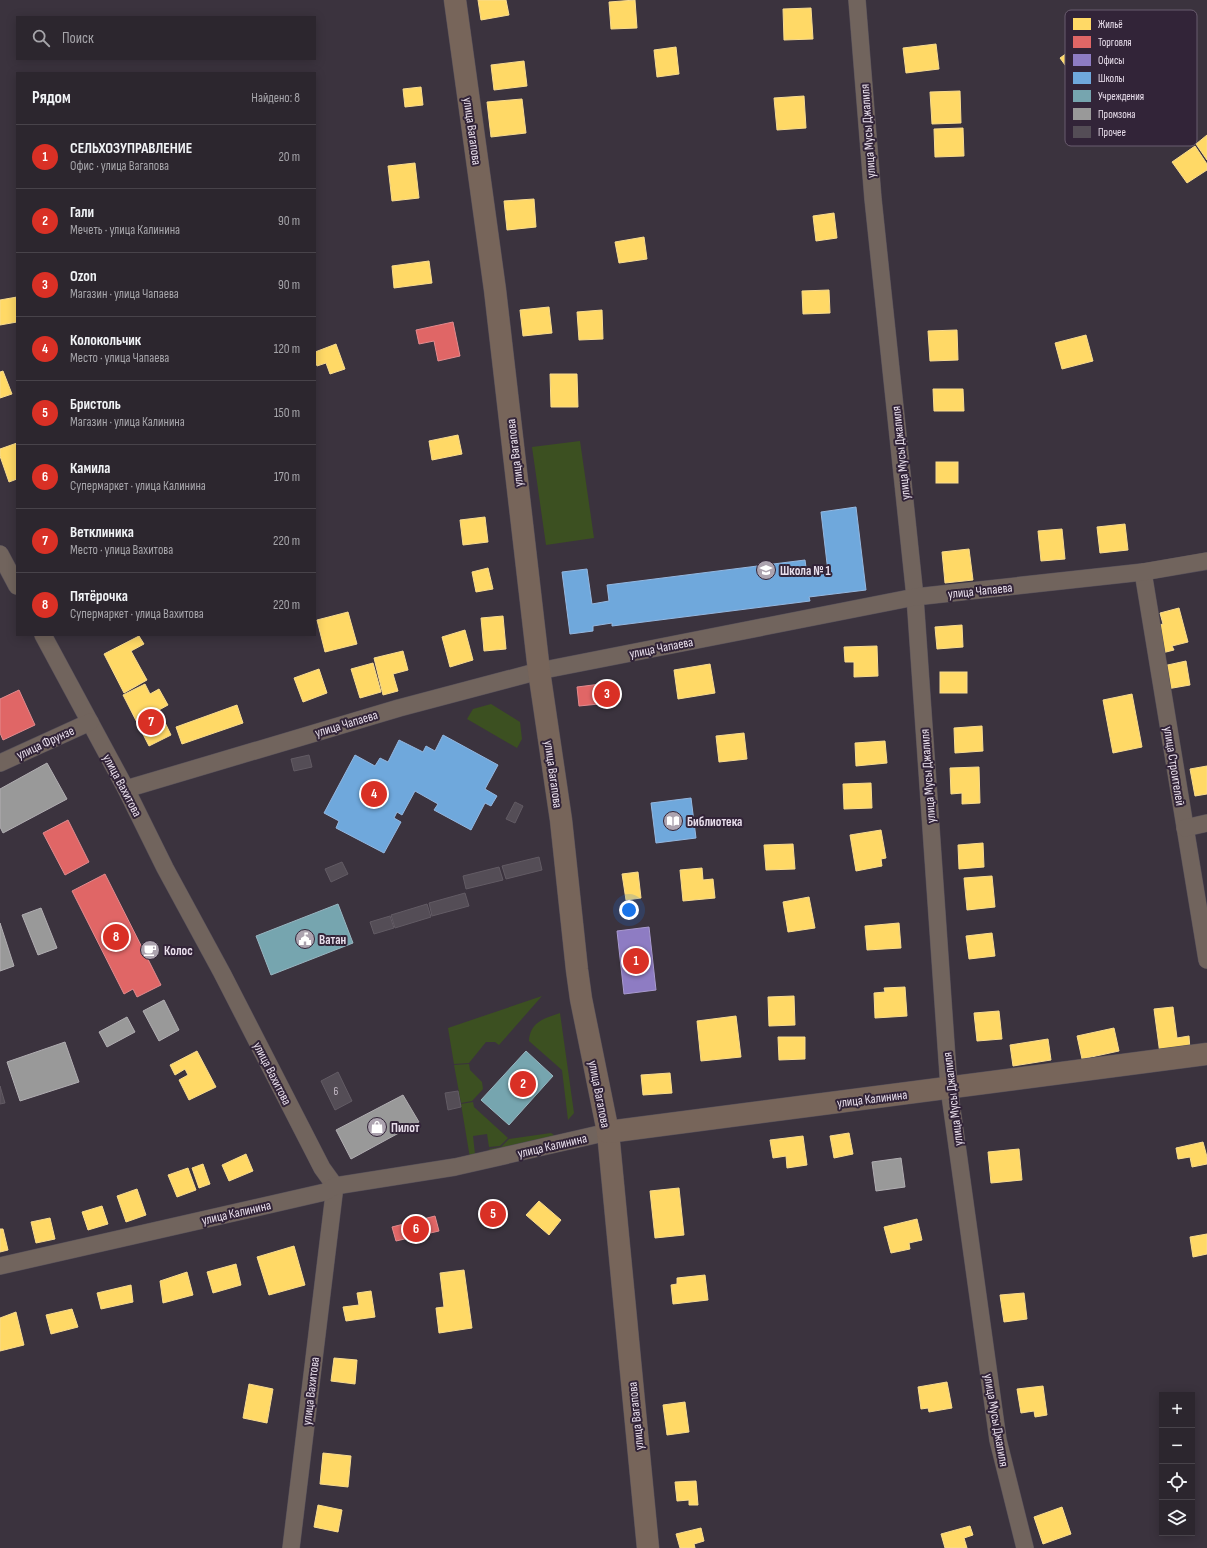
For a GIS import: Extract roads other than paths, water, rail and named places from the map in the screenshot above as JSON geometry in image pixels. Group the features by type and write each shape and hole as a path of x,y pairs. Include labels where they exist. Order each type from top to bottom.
{"street":[{"name":"улица Вагапова","path":"455,0 495,290 539,671 561,820 581,999 608,1132 648,1548"},
{"name":"улица Мусы Джалиля","path":"857,0 873,199 915,597 949,1088 998,1440 1025,1548"},
{"path":"0,554 16,584"},
{"name":"улица Чапаева","path":"126,789 399,708 539,671 915,597 1143,572 1207,561"},
{"name":"улица Строителей","path":"1143,572 1207,960"},
{"name":"улица Вахитова","path":"44,636 126,789 165,868 222,973 322,1168 335,1186 291,1548"},
{"name":"улица Фрунзе","path":"0,763 90,722"},
{"path":"1185,828 1207,823"},
{"name":"улица Калинина","path":"0,1266 325,1192 335,1186 455,1167 608,1132 1207,1054"}],"place":[{"name":"Школа № 1","path":"766,570"},
{"name":"Ozon","path":"607,694"},
{"name":"Ветклиника","path":"151,722"},
{"name":"Колокольчик","path":"374,794"},
{"name":"Библиотека","path":"673,821"},
{"name":"Пятёрочка","path":"116,937"},
{"name":"Ватан","path":"305,939"},
{"name":"Колос","path":"150,950"},
{"name":"СЕЛЬХОЗУПРАВЛЕНИЕ","path":"636,961"},
{"name":"Гали","path":"523,1084"},
{"name":"Пилот","path":"377,1127"},
{"name":"Бристоль","path":"493,1214"},
{"name":"Камила","path":"416,1229"}]}
